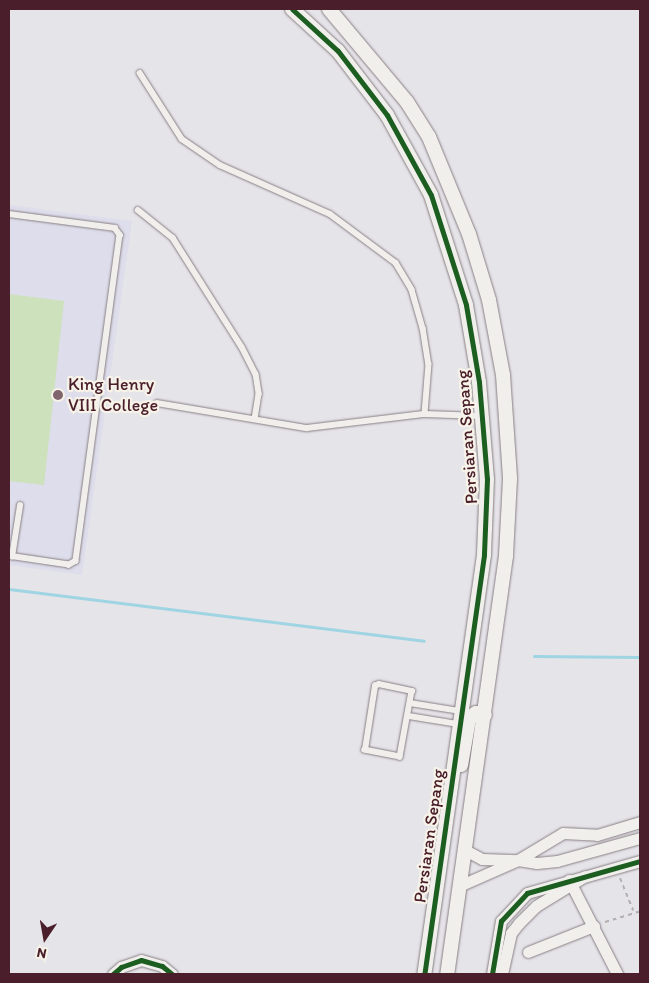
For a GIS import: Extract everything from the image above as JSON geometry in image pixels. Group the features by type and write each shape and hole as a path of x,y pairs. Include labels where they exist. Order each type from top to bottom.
{"street":[{"name":"Persiaran Sepang","path":"292,9 338,51 387,115 431,195 466,305 483,416 487,479 484,555 459,718 424,974"},
{"name":"Persiaran Sepang","path":"329,9 395,87 429,137 466,225 489,300 503,375 510,479 506,556 447,974"},
{"path":"437,881 469,719 476,713 485,715"},
{"path":"459,886 518,860 563,833 597,834 640,822"},
{"path":"465,850 482,859 518,860 537,863 557,861 640,838"},
{"path":"492,974 498,928 506,915 527,893 640,861"},
{"path":"570,882 617,974"},
{"path":"502,974 511,933 518,922 536,906 570,882"},
{"path":"528,952 594,926"},
{"path":"113,974 121,967 142,960 162,966 172,974"}],"lane":[{"path":"140,73 182,139 220,165 330,214 396,263 412,290 423,328 429,364 425,414"},
{"path":"138,210 173,238 242,346 256,374 259,394 256,418"},
{"path":"9,214 115,228 120,235 76,561 69,565 10,557 20,506"},
{"path":"157,403 307,428 425,414 483,416"},
{"path":"375,686 411,689 410,703 400,757 366,752 375,686"},
{"path":"410,703 459,718"},
{"path":"408,716 459,718"}],"path":[{"path":"616,867 633,911"},
{"path":"594,926 633,911 640,911"}],"shaded area":[{"name":"King Henry VIII College","path":"9,205 132,221 82,575 9,565"}],"green space":[{"path":"9,294 64,301 44,485 9,481"}],"waterway":[{"path":"9,589 424,641"},
{"path":"534,656 640,657"}],"cycle path":[{"path":"292,9 338,51 387,115 431,195 466,305 479,382 487,479 484,555 424,974"},
{"path":"492,974 501,921 527,893 640,861"},
{"path":"113,974 121,967 141,960 162,966 172,974"}],"place":[{"name":"King Henry VIII College","path":"58,395"}]}
